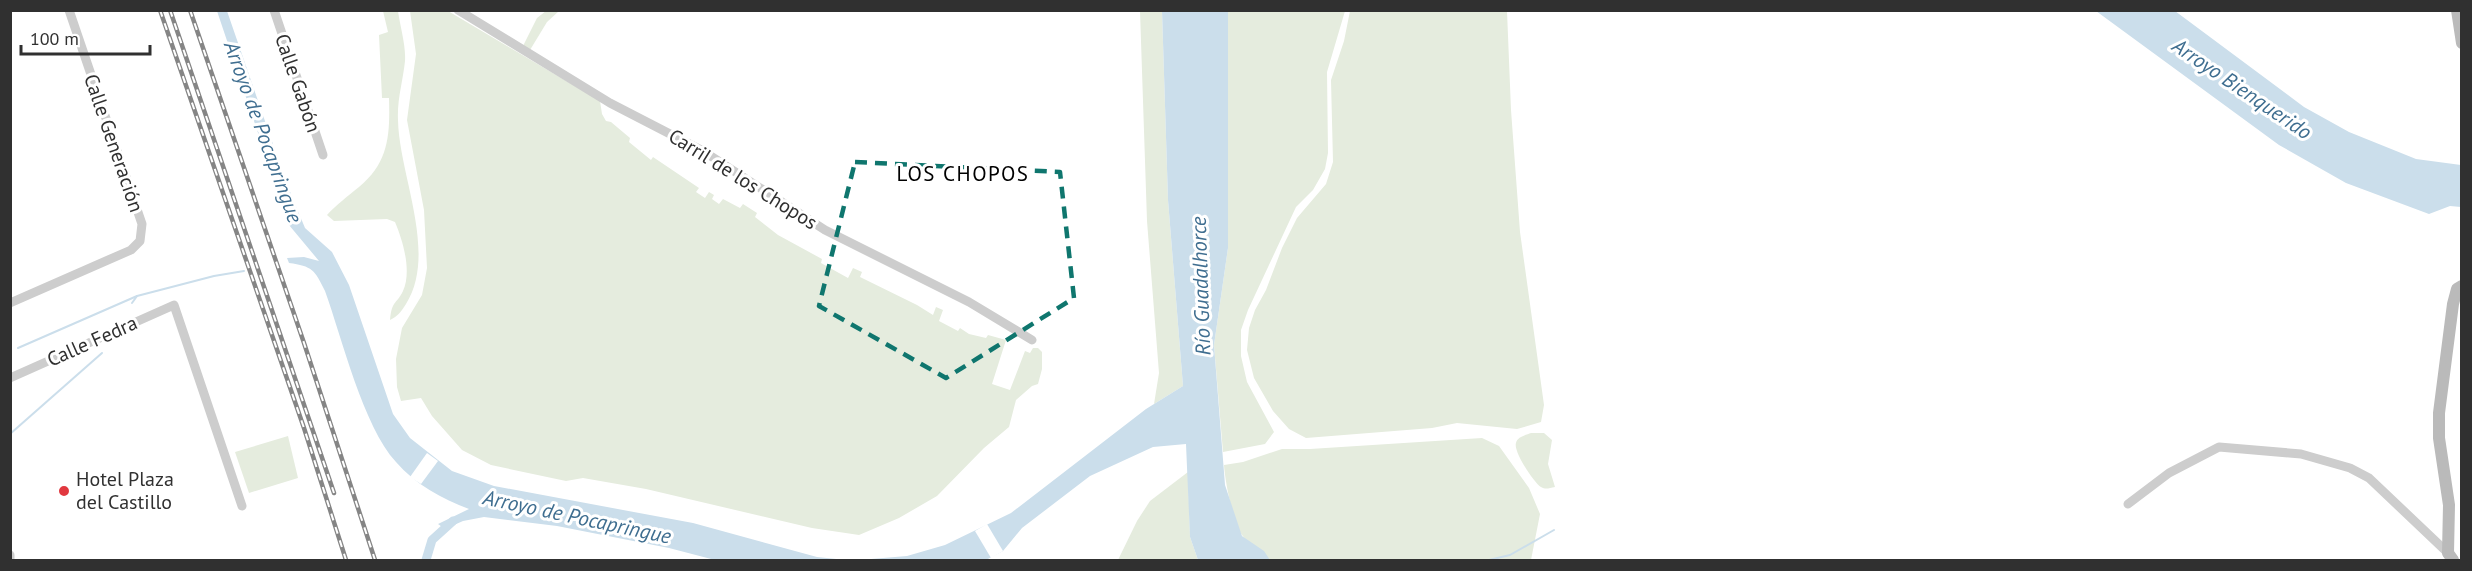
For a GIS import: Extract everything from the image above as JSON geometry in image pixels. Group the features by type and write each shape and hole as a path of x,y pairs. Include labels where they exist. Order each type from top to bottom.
{"street":[{"name":"Calle Generación","path":"10,303 131,250 140,241 142,225 69,10"},
{"name":"Calle Gabón","path":"274,10 323,155"},
{"name":"Carril de los Chopos","path":"458,10 610,103 703,151 825,230 969,302 1032,340"},
{"path":"2457,10 2462,43"},
{"path":"2450,557 2449,505 2439,438 2439,412 2453,304 2457,290 2462,286"},
{"name":"Calle Fedra","path":"10,378 174,305 242,506"},
{"path":"2128,504 2169,472 2219,447 2301,454 2350,468 2369,478 2450,557"},
{"path":"10,555 10,560"}],"highlighted area":[{"path":"855,162 1060,172 1074,298 946,378 819,306"}],"shaded area":[{"path":"383,11 398,11 404,42 405,61 398,120 418,238 415,284 406,304 390,320 393,306 406,283 407,274 401,238 395,222 387,219 334,221 327,215 369,178 386,147 389,98 382,98 379,35 388,32"},
{"path":"410,11 448,11 600,101 602,114 606,121 611,122 630,138 629,142 651,160 653,157 699,188 696,192 705,198 709,192 714,195 712,199 719,204 723,199 740,208 743,204 757,213 755,217 778,235 822,259 821,263 848,278 853,268 862,272 860,277 933,315 936,307 943,310 939,321 958,331 960,328 969,334 986,338 988,335 1006,340 992,384 1010,390 1025,351 1030,353 1033,348 1038,348 1042,352 1042,369 1038,384 1032,386 1016,400 1009,427 984,448 937,496 899,518 859,535 812,528 646,489 583,478 566,481 491,465 462,450 432,416 421,398 401,401 397,387 396,359 402,328 422,295 427,268 424,210 407,120 416,54"},
{"path":"546,11 559,11 547,22 530,50 523,46 537,18"},
{"path":"1140,11 1162,11 1168,200 1183,386 1154,404 1159,373 1147,221"},
{"path":"1228,11 1345,11 1327,72 1328,153 1325,169 1313,190 1296,207 1241,330 1241,356 1247,382 1274,432 1265,444 1223,452 1214,345 1228,248"},
{"path":"1350,11 1507,11 1511,110 1520,232 1544,405 1541,422 1517,429 1457,423 1432,428 1306,438 1289,429 1273,411 1254,378 1247,350 1249,328 1255,310 1297,218 1326,184 1333,162 1331,80 1344,41"},
{"path":"1531,433 1544,433 1552,440 1548,464 1555,487 1541,487 1525,467 1518,453 1516,443 1518,439"},
{"path":"288,436 298,478 249,493 235,452"},
{"path":"1482,438 1499,446 1529,488 1540,514 1531,560 1270,560 1245,538 1233,512 1224,465 1243,462 1282,449"},
{"path":"1188,472 1190,537 1198,560 1118,560 1137,521 1150,501"}],"water":[{"name":"Arroyo de Pocapringue","path":"217,11 227,11 286,182 305,228 332,252 349,285 393,414 410,438 452,471 494,486 693,523 817,557 846,560 715,560 669,548 557,526 484,517 463,521 445,529 438,524 469,509 439,496 420,484 403,470 384,446 373,427 354,381 322,284 312,270 289,263 287,258 304,257 319,261 289,225"},
{"name":"Río Guadalhorce","path":"1162,11 1228,11 1228,248 1214,345 1225,485 1242,536 1264,551 1270,560 1198,560 1190,537 1186,444 1153,447 1090,476 1022,528 1003,551 986,560 859,560 907,556 945,545 1011,513 1146,409 1183,386 1168,200"},
{"name":"Arroyo Bienquerido","path":"2096,11 2175,11 2304,107 2349,132 2416,159 2461,165 2461,207 2450,206 2429,214 2346,183 2279,145"}],"pier":[{"path":"270,138 275,151 265,154 260,142"},
{"path":"427,453 438,461 421,484 410,477"},
{"path":"987,524 1003,551 991,558 975,531"}],"waterway":[{"path":"132,303 137,296 214,276 244,271"},
{"path":"18,348 137,296"},
{"path":"10,434 102,353"},
{"path":"426,560 432,540 453,521"},
{"path":"1489,560 1510,555 1554,530"}],"railway":[{"path":"160,10 304,428 346,560"},
{"path":"170,10 334,493"},
{"path":"190,10 304,343 375,560"}],"place":[{"name":"Hotel Plaza del Castillo","path":"64,491"}],"district":[{"name":"LOS CHOPOS","path":"963,174"}]}
